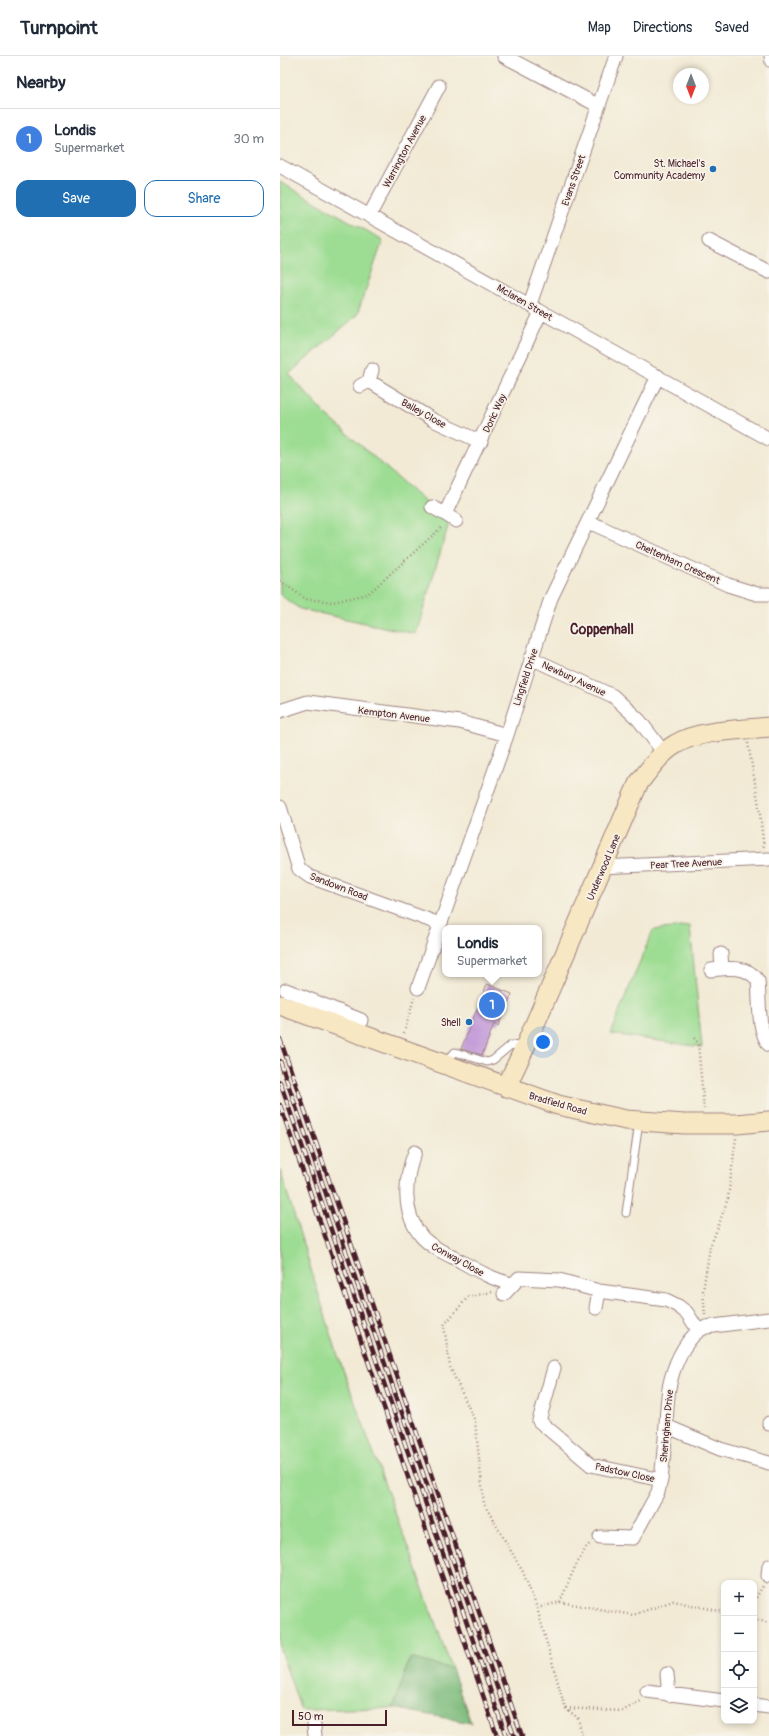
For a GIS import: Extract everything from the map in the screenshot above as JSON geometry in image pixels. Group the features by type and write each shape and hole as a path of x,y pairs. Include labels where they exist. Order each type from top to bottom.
{"main road":[{"name":"Underwood Lane","path":"506,1087 638,784 664,753 676,743 697,735 769,727"},
{"name":"Bradfield Road","path":"283,997 298,1011 558,1105 626,1120 639,1121 704,1124 737,1124 769,1121"}],"street":[{"path":"504,56 600,106"},
{"name":"Evans Street","path":"530,304 600,106 616,56"},
{"name":"Warrington Avenue","path":"369,216 439,86"},
{"name":"Mclaren Street","path":"280,166 530,304 541,312 658,376 769,440"},
{"path":"709,241 769,272"},
{"name":"Doric Way","path":"451,518 481,442 541,312"},
{"name":"Lingfield Drive","path":"418,988 507,735 551,598 589,522 658,376"},
{"name":"Bailey Close","path":"367,379 433,420 481,442"},
{"path":"432,506 451,518"},
{"name":"Cheltenham Crescent","path":"589,522 728,585 757,594 769,594"},
{"name":"Newbury Avenue","path":"531,658 613,696 639,720 664,753"},
{"name":"Kempton Avenue","path":"280,711 308,702 460,722 507,735"},
{"name":"Sandown Road","path":"280,807 299,868 310,877 440,924"},
{"name":"Pear Tree Avenue","path":"602,867 767,859"},
{"path":"721,954 717,970 735,968 755,976 758,980 761,1027 764,1038 769,1045"},
{"name":"Bradfield Road","path":"283,997 361,1020 358,1032"},
{"name":"Conway Close","path":"415,1152 408,1170 407,1181 407,1198 414,1226 423,1238 438,1249 492,1278 512,1284"},
{"path":"504,1294 519,1278 559,1280 599,1291 666,1300 678,1306 687,1313 702,1329 769,1319"},
{"path":"596,1308 599,1291"},
{"name":"Sheringham Drive","path":"600,1537 633,1538 658,1492 661,1480 668,1395 671,1379 682,1352 692,1337 702,1329"},
{"name":"Padstow Close","path":"554,1368 536,1425 591,1465 661,1480"},
{"path":"666,1426 720,1449 769,1463"},
{"path":"668,1674 669,1695"},
{"path":"647,1690 669,1695 721,1701"},
{"path":"757,1705 769,1707"}],"lane":[{"path":"768,56 769,63"},
{"path":"447,1065 450,1057 455,1052 487,1062 493,1060 511,1045 525,1046"},
{"path":"626,1213 639,1121"}],"path":[{"path":"280,581 306,598 333,602 368,594 451,518"},
{"path":"746,730 767,859"},
{"path":"399,1047 418,988"},
{"path":"694,1038 698,1043 704,1124"},
{"path":"702,1329 703,1291 710,1246 728,1198 735,1154 737,1124"},
{"path":"504,1294 494,1292 468,1297 444,1325 450,1367 475,1420 484,1504 523,1572 537,1608 565,1708 578,1718 582,1736"},
{"path":"560,1602 574,1570 587,1546 600,1537"},
{"path":"757,1595 768,1571"},
{"path":"537,1608 560,1602 634,1615 674,1601 721,1611"},
{"path":"757,1620 769,1623"},
{"path":"565,1708 622,1711 641,1701 647,1690"}],"green space":[{"path":"280,182 383,240 357,315 289,374 324,413 449,523 416,634 300,609 280,595"},
{"path":"690,926 702,1047 610,1034 653,930"},
{"path":"280,1170 337,1353 452,1669 410,1658 393,1708 301,1710 280,1650"},
{"path":"410,1658 452,1669 471,1723 393,1708"}],"building":[{"path":"487,984 512,994 498,1026 494,1024 482,1055 461,1049"}],"railway":[{"path":"280,1039 522,1736"},
{"path":"280,1061 514,1736"},
{"path":"280,1082 506,1736"},
{"path":"280,1105 497,1736"}],"place":[{"name":"St. Michael's Community Academy","path":"713,169"},
{"name":"Londis","path":"492,1005"},
{"name":"Shell","path":"469,1022"}],"district":[{"name":"Coppenhall","path":"602,629"}]}
